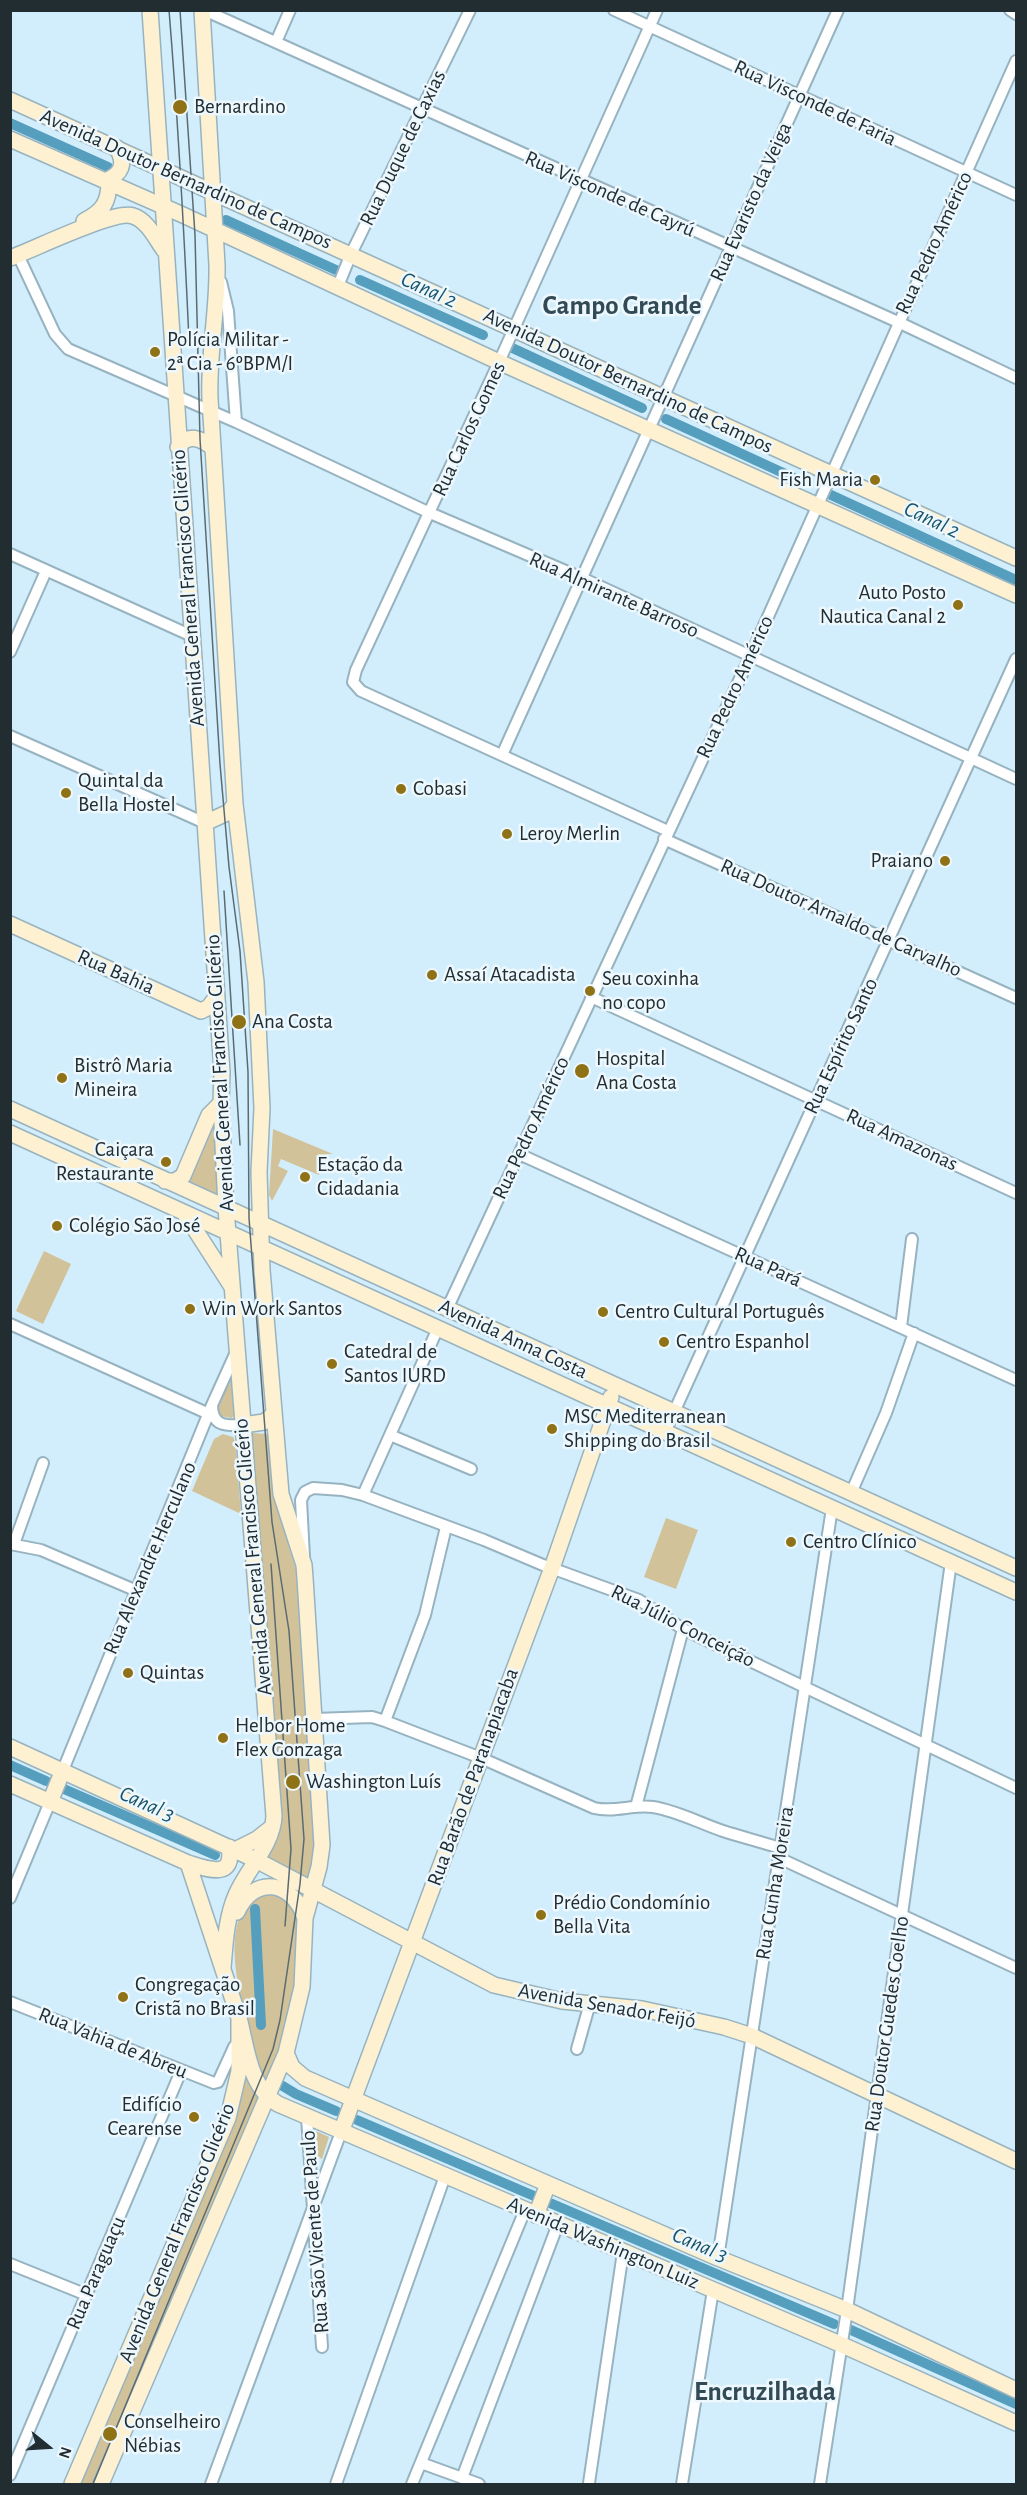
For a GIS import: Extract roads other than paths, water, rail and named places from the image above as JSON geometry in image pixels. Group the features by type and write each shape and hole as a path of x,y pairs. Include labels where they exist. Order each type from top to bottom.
{"main road":[{"name":"Avenida General Francisco Glicério","path":"72,2484 228,2118 239,2071 239,2018 223,1968 225,1948 232,1906 257,1866 273,1826 274,1816 239,1348 226,1208 221,1103 222,1072 164,250 150,10"},
{"name":"Avenida General Francisco Glicério","path":"101,2484 286,2053 302,1987 305,1918 320,1867 322,1845 304,1564 282,1504 262,1248 259,1172 262,1108 256,982 235,804 211,412 210,373 217,297 217,266 203,10"},
{"name":"Avenida Doutor Bernardino de Campos","path":"10,100 1017,558"},
{"name":"Avenida Doutor Bernardino de Campos","path":"10,139 214,229 500,362 1017,595"},
{"path":"48,242 99,213 108,199 107,182 123,165 123,159 117,148"},
{"path":"14,257 48,242 126,214 140,220 164,250"},
{"path":"178,447 186,440 194,438 204,441 213,448"},
{"path":"205,823 229,812 235,804"},
{"name":"Rua Bahia","path":"10,924 197,1010 207,1010 217,996"},
{"path":"165,1181 183,1176 209,1115 221,1103"},
{"name":"Avenida Anna Costa","path":"10,1109 1017,1568"},
{"name":"Avenida Anna Costa","path":"10,1133 1017,1592"},
{"path":"184,1214 234,1290"},
{"path":"265,1293 274,1270 289,1261"},
{"path":"396,1309 405,1309 435,1320 447,1309"},
{"name":"Rua Barão de Paranapiacaba","path":"341,2132 552,1568 615,1386"},
{"path":"243,1425 264,1422 274,1414"},
{"path":"10,1747 61,1773 232,1849 257,1866 313,1891"},
{"path":"52,1797 61,1773"},
{"path":"10,1784 52,1797 188,1863 211,1871 222,1869 230,1859 232,1849"},
{"path":"232,1849 257,1839 273,1826"},
{"path":"188,1863 223,1968"},
{"path":"225,1948 241,1904 249,1894 260,1887 278,1888 293,1896 301,1906 305,1918"},
{"name":"Avenida Senador Feijó","path":"313,1891 494,1985 536,1996 642,2008 724,2027 752,2037 1017,2161"},
{"name":"Avenida Washington Luiz","path":"239,2018 256,2080 278,2104 840,2344 1017,2423"},
{"name":"Avenida Washington Luiz","path":"286,2053 292,2067 300,2075 718,2258 847,2310 1017,2390"},
{"path":"531,2213 548,2184"}],"street":[{"name":"Rua Visconde de Cayrú","path":"203,10 730,249 898,322 1017,378"},
{"path":"276,42 290,10"},
{"name":"Rua Duque de Caxias","path":"338,286 351,254 470,10"},
{"name":"Rua Visconde de Faria","path":"615,10 1017,195"},
{"name":"Rua Carlos Gomes","path":"353,682 356,670 500,362 657,10"},
{"name":"Rua Evaristo da Veiga","path":"502,755 838,10"},
{"path":"1010,10 1017,14"},
{"name":"Rua Pedro Américo","path":"447,1309 750,657 898,322 1017,61"},
{"name":"Rua Almirante Barroso","path":"14,257 55,334 64,346 236,422 430,513 582,578 1017,779"},
{"path":"217,266 228,311 236,422"},
{"path":"10,554 192,636"},
{"path":"10,651 46,571"},
{"name":"Rua Espírito Santo","path":"665,1432 1017,659"},
{"name":"Rua Doutor Arnaldo de Carvalho","path":"353,682 361,691 1017,998"},
{"path":"10,736 205,823"},
{"name":"Rua Amazonas","path":"591,997 1017,1193"},
{"name":"Rua Pará","path":"519,1154 1017,1380"},
{"path":"901,1328 912,1239"},
{"path":"10,1324 210,1409 216,1421 233,1426 243,1425"},
{"path":"363,1495 438,1328"},
{"path":"851,1493 886,1413 914,1333"},
{"name":"Rua Alexandre Herculano","path":"61,1773 210,1409 239,1348"},
{"path":"390,1435 471,1469"},
{"path":"43,1463 12,1544 41,1550 137,1591"},
{"name":"Rua Júlio Conceição","path":"304,1564 302,1500 305,1492 313,1488 333,1489 363,1495 639,1600 682,1629 1017,1788"},
{"name":"Rua Cunha Moreira","path":"718,2258 832,1508"},
{"path":"385,1721 425,1616 446,1527"},
{"name":"Rua Doutor Guedes Coelho","path":"820,2484 847,2310 951,1562"},
{"path":"636,1807 682,1629"},
{"path":"314,1719 372,1717 481,1758 594,1808 608,1811 636,1807 664,1809 701,1821 780,1853 902,1916 1017,1968"},
{"path":"10,1898 52,1797"},
{"name":"Rua Vahia de Abreu","path":"10,2002 216,2083 239,2041"},
{"path":"577,2049 590,2003"},
{"name":"Rua Paraguaçu","path":"10,2475 182,2071"},
{"name":"Rua São Vicente de Paulo","path":"307,2117 322,2347"},
{"name":"Rua Barão de Paranapiacaba","path":"211,2484 341,2132"},
{"path":"310,2166 316,2169 328,2168"},
{"path":"336,2484 445,2176"},
{"path":"412,2484 531,2213"},
{"path":"462,2478 558,2224"},
{"path":"589,2483 623,2252"},
{"path":"297,2254 316,2260"},
{"path":"10,2264 87,2295"},
{"path":"682,2484 713,2290"},
{"path":"421,2463 479,2484"}],"waterway":[{"name":"Canal 2","path":"10,123 108,167"},
{"name":"Canal 2","path":"226,220 336,270"},
{"name":"Canal 2","path":"360,280 483,335"},
{"name":"Canal 2","path":"508,346 642,408"},
{"name":"Canal 2","path":"666,419 805,483"},
{"name":"Canal 2","path":"831,495 1016,580"},
{"name":"Canal 3","path":"10,1765 46,1781"},
{"name":"Canal 3","path":"64,1789 215,1855"},
{"name":"Canal 3","path":"255,1909 261,2025"},
{"name":"Canal 3","path":"281,2085 336,2111"},
{"name":"Canal 3","path":"357,2120 534,2196"},
{"name":"Canal 3","path":"550,2203 834,2324"},
{"name":"Canal 3","path":"851,2330 1016,2404"}],"tram line":[{"path":"169,10 189,340"},
{"path":"93,2484 273,2049 280,2020 300,1884 304,1839 289,1631 272,1522 249,1218 248,1072 240,951 229,867 220,764 200,439 195,235 180,10"},
{"path":"224,891 240,1145"},
{"path":"271,1564 291,1849 285,1926"}],"place":[{"name":"Bernardino","path":"180,107"},
{"name":"Polícia Militar - 2ª Cia - 6ºBPM/I","path":"155,352"},
{"name":"Fish Maria","path":"875,480"},
{"name":"Auto Posto Nautica Canal 2","path":"958,605"},
{"name":"Cobasi","path":"401,789"},
{"name":"Quintal da Bella Hostel","path":"66,793"},
{"name":"Leroy Merlin","path":"507,834"},
{"name":"Praiano","path":"945,861"},
{"name":"Assaí Atacadista","path":"432,975"},
{"name":"Seu coxinha no copo","path":"590,991"},
{"name":"Ana Costa","path":"239,1022"},
{"name":"Hospital Ana Costa","path":"582,1071"},
{"name":"Bistrô Maria Mineira","path":"62,1078"},
{"name":"Caiçara Restaurante","path":"166,1162"},
{"name":"Estação da Cidadania","path":"305,1177"},
{"name":"Colégio São José","path":"57,1226"},
{"name":"Win Work Santos","path":"190,1309"},
{"name":"Centro Cultural Português","path":"603,1312"},
{"name":"Centro Espanhol","path":"664,1342"},
{"name":"Catedral de Santos IURD","path":"332,1364"},
{"name":"MSC Mediterranean Shipping do Brasil","path":"552,1429"},
{"name":"Centro Clínico","path":"791,1542"},
{"name":"Quintas","path":"128,1673"},
{"name":"Helbor Home Flex Gonzaga","path":"223,1738"},
{"name":"Washington Luís","path":"293,1782"},
{"name":"Prédio Condomínio Bella Vita","path":"541,1915"},
{"name":"Congregação Cristã no Brasil","path":"123,1997"},
{"name":"Edifício Cearense","path":"194,2117"},
{"name":"Conselheiro Nébias","path":"110,2434"}],"district":[{"name":"Campo Grande","path":"622,306"},
{"name":"Encruzilhada","path":"765,2392"}]}
